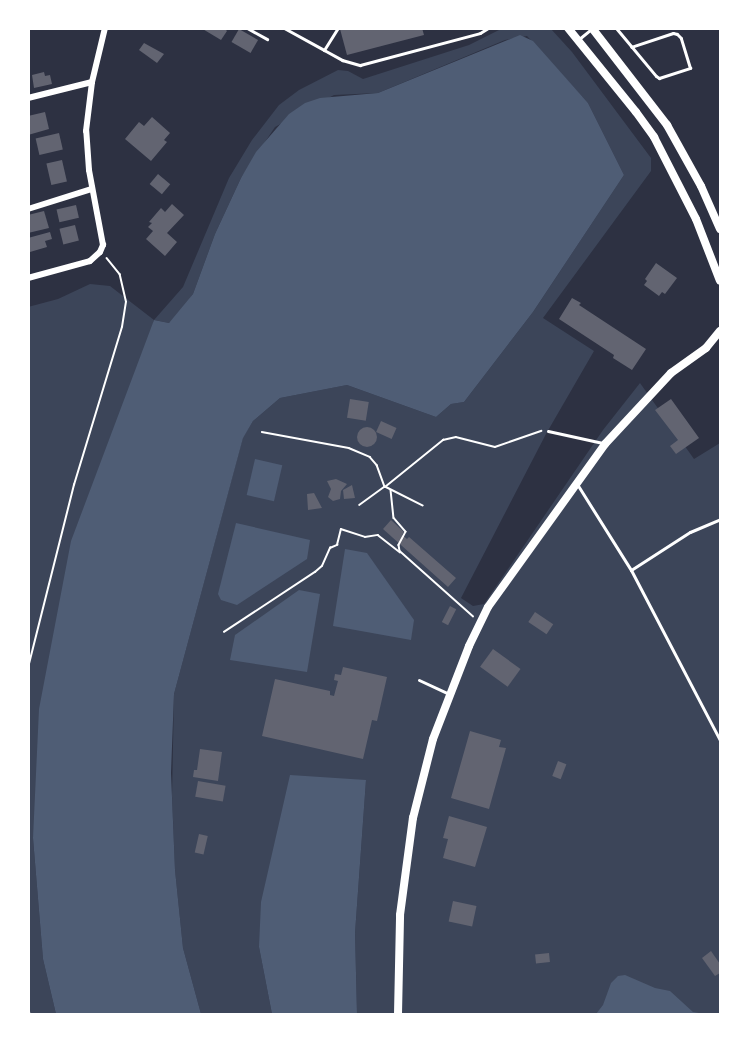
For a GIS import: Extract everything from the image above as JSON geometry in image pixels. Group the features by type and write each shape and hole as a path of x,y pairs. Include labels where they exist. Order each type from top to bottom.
{"main road":[{"path":"568,28 654,137 696,219 720,281"},
{"path":"592,28 667,124 701,186 720,229"}],"street":[{"path":"28,278 90,261 100,252 103,236 92,189 86,131 92,82 105,28"},
{"path":"28,98 92,82"},
{"path":"28,208 92,189"},
{"path":"706,348 720,331"},
{"path":"398,1014 398,948 407,854 421,781 449,694 480,623 605,444 671,373 720,339"}],"lane":[{"path":"247,28 267,39"},
{"path":"284,28 342,60 360,65 480,33 488,28"},
{"path":"324,50 338,28"},
{"path":"578,40 592,28"},
{"path":"616,28 631,47 659,78 690,69 681,38 677,34 673,33 631,47"},
{"path":"548,430 605,444"},
{"path":"576,483 632,570 720,740"},
{"path":"632,570 690,532 720,519"},
{"path":"419,680 449,694"}],"path":[{"path":"28,668 74,484 122,327 126,302 120,275 100,252"},
{"path":"360,505 443,440 456,437 495,447 508,445 536,431 548,430"},
{"path":"262,432 357,451 370,457 377,465 385,487 423,506"},
{"path":"391,490 394,518 406,532 399,545 400,552"},
{"path":"224,632 322,566 330,548 338,545 341,528 365,537 378,535 480,623"},
{"path":"28,1002 30,1014"}],"shaded area":[{"path":"501,29 551,29 572,52 651,158 651,171 543,318 594,351 546,434 461,598 473,606 484,604 603,430 640,383 694,459 720,443 720,1014 357,1014 355,933 366,780 259,947 272,1014 201,1014 183,948 175,870 172,796 174,694 243,437 253,421 280,398 347,385 436,417 451,404 464,402 533,312 624,175 588,103 527,36 505,40 378,93 334,95 275,127 241,178 215,234 193,294 177,317 169,323 154,320 183,287 229,178 252,140 279,105 299,90 338,70 348,71 363,79 469,45"},
{"path":"520,35 533,41 588,103 624,175 533,312 464,402 451,404 436,417 347,385 280,398 253,421 243,438 174,694 171,773 175,870 183,948 201,1014 56,1014 43,959 33,838 39,709 71,541 154,320 169,323 193,294 215,234 241,178 256,152 289,114 305,103 320,98 378,93"},
{"path":"90,284 110,286 154,320 33,838 43,959 56,1014 28,1014 28,307 58,299"},
{"path":"255,459 282,465 274,501 247,495"},
{"path":"236,523 310,540 307,559 237,605 221,600 218,594"},
{"path":"345,549 367,553 414,620 411,640 333,626"},
{"path":"299,590 320,594 307,672 230,660 235,635"},
{"path":"290,775 366,780 355,933 357,1014 272,1014 259,947 261,902"},
{"path":"625,975 655,988 670,991 693,1012 705,1014 596,1014 603,1005 611,983 618,976"}],"building":[{"path":"201,28 224,28 227,31 221,40"},
{"path":"422,28 424,35 347,55 340,29"},
{"path":"239,29 258,40 251,53 232,42"},
{"path":"144,43 164,54 157,63 139,50"},
{"path":"44,72 45,76 50,75 52,84 34,88 32,75"},
{"path":"45,112 49,129 28,135 28,116"},
{"path":"152,117 170,133 164,140 167,142 151,161 125,139 139,122 144,126"},
{"path":"59,133 63,150 39,155 36,138"},
{"path":"62,160 67,181 51,185 46,164"},
{"path":"158,174 170,184 162,194 150,184"},
{"path":"172,204 184,215 167,233 177,242 165,256 146,239 153,231 148,227 152,223 149,222 161,208 165,212"},
{"path":"76,205 79,218 59,222 57,209"},
{"path":"44,211 49,228 28,233 28,215"},
{"path":"75,225 79,241 63,244 59,229"},
{"path":"50,232 52,239 45,241 47,247 30,252 28,238"},
{"path":"656,263 677,278 665,294 662,292 659,296 644,285 647,281 645,279"},
{"path":"572,298 646,349 632,370 613,358 614,355 559,319"},
{"path":"350,399 369,402 366,421 347,418"},
{"path":"671,399 699,438 676,454 670,446 678,440 655,410"},
{"path":"381,421 397,428 392,439 376,432"},
{"path":"367,427 374,430 377,437 374,444 367,447 360,444 357,437 360,430"},
{"path":"336,479 347,484 341,491 340,499 333,501 328,497 331,489 327,481"},
{"path":"352,485 355,498 344,499 343,490"},
{"path":"314,493 322,508 308,510 307,494"},
{"path":"391,520 404,532 402,535 407,539 409,537 456,578 448,587 383,529"},
{"path":"450,606 456,609 448,625 442,622"},
{"path":"535,612 553,624 547,634 528,622"},
{"path":"493,649 521,669 508,687 480,667"},
{"path":"343,667 387,677 377,721 372,720 363,759 262,736 275,679 330,691 330,695 334,696 338,681 334,680 335,674 341,675"},
{"path":"470,731 501,740 499,747 506,748 489,809 451,798"},
{"path":"200,749 222,752 218,781 193,777 194,770 197,770"},
{"path":"558,761 566,764 561,779 552,776"},
{"path":"198,781 226,786 223,802 195,797"},
{"path":"449,816 487,827 475,867 443,858 448,839 443,838"},
{"path":"199,834 208,836 203,855 195,853"},
{"path":"453,901 476,906 472,927 449,922"},
{"path":"711,951 720,964 720,973 715,976 702,958"},
{"path":"549,953 550,962 536,963 535,954"}]}
